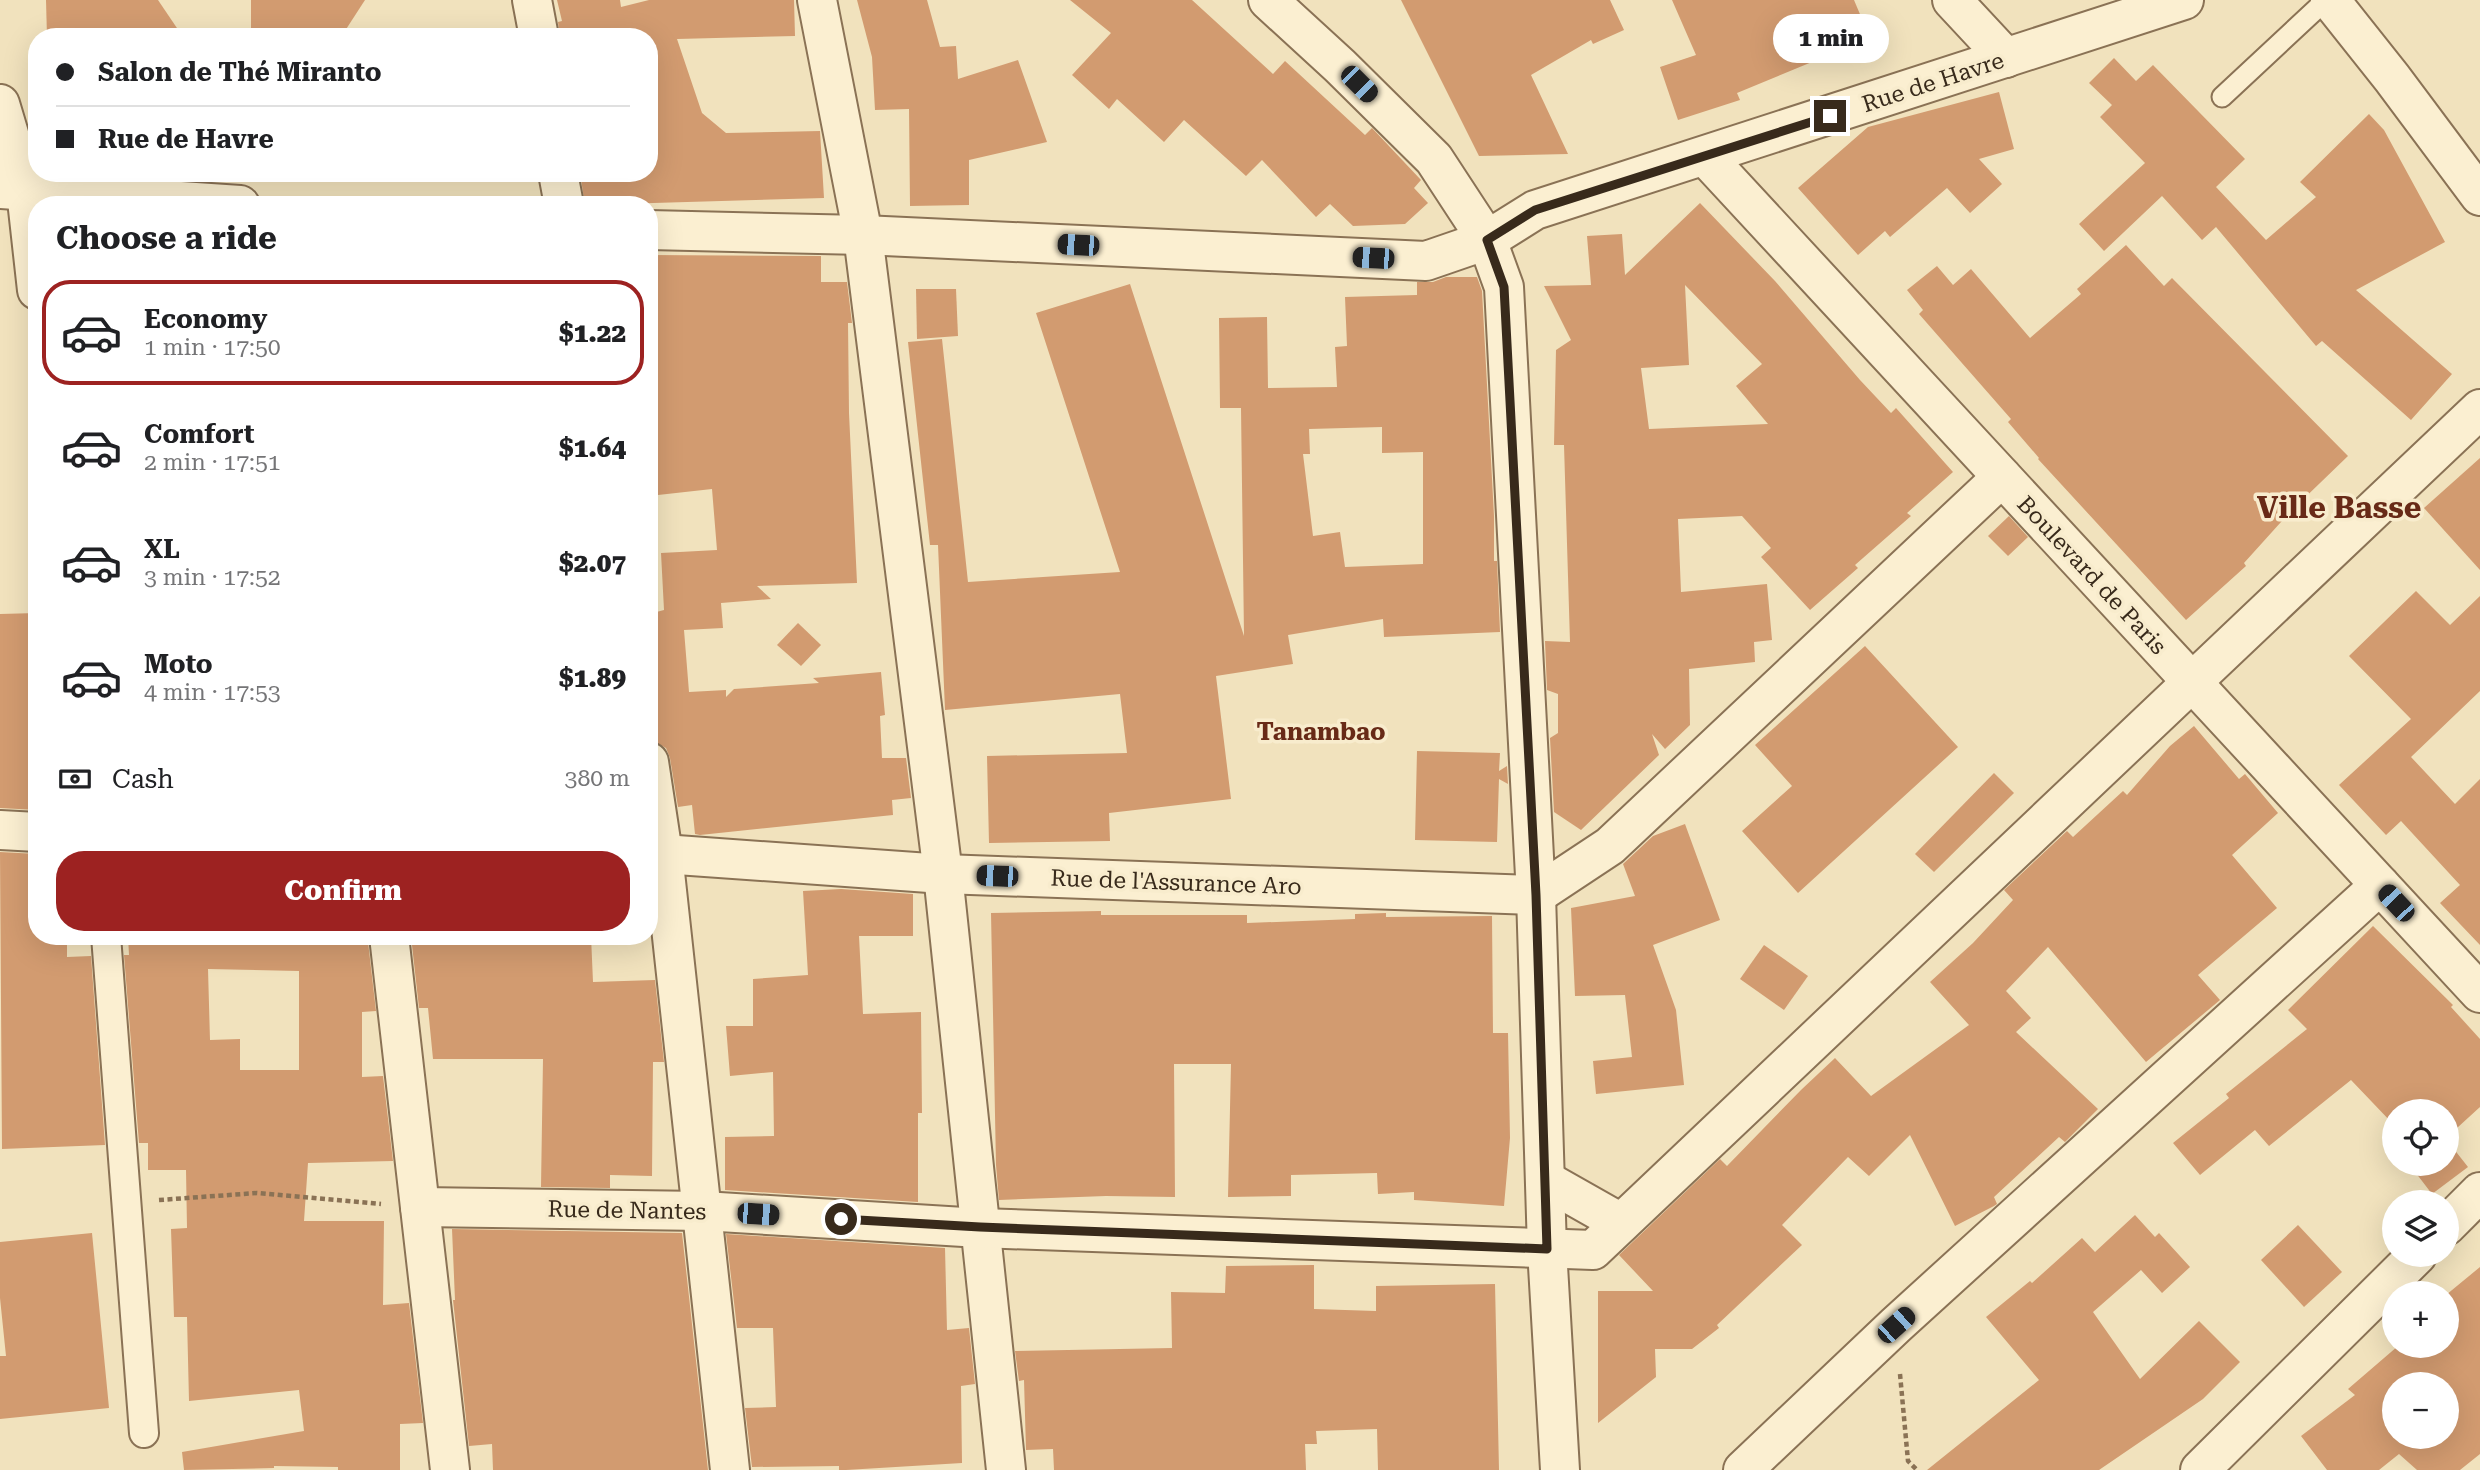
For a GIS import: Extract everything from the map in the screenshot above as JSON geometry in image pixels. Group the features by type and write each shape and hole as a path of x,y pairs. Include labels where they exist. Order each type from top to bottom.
{"street":[{"path":"532,0 537,28"},
{"path":"817,0 863,235 943,874 1006,1470"},
{"path":"1268,0 1340,66 1434,159 1487,240 1504,287 1536,895 1547,1249 1560,1470"},
{"path":"1952,0 2006,58"},
{"name":"Rue de Havre","path":"658,230 863,235 1426,261 1487,240 1535,210 2184,0"},
{"path":"2328,0 2392,78 2480,197"},
{"path":"0,104 13,190 28,252"},
{"name":"Boulevard de Paris","path":"1705,156 2480,993"},
{"path":"13,190 104,196"},
{"name":"Rue de Nantes","path":"420,1207 703,1211 980,1227 1593,1250 2480,410"},
{"path":"1536,895 1610,846 2001,477"},
{"path":"0,830 28,832"},
{"name":"Rue de l'Assurance Aro","path":"658,854 943,874 1536,895"},
{"path":"658,869 703,1211 730,1470"},
{"path":"1743,1470 1896,1325 2379,885"},
{"path":"107,945 144,1433"},
{"path":"389,945 450,1470"},
{"path":"1545,1181 1621,1223"},
{"path":"2459,1213 2480,1192"},
{"path":"2200,1470 2405,1267"}],"lane":[{"path":"2222,97 2328,0"}],"path":[{"path":"126,1203 257,1193 420,1207"},
{"path":"1896,1325 1900,1396 1908,1461 1917,1470"}],"building":[{"path":"46,0 158,0 177,28 47,28"},
{"path":"251,0 365,0 347,28 251,28"},
{"path":"557,0 620,0 621,7 649,0 794,0 795,36 677,39 702,113 726,133 820,131 824,198 658,203 658,196 584,196 581,182 658,182 658,28 559,28 558,22 562,21"},
{"path":"857,0 927,0 940,47 956,46 958,79 1018,60 1047,142 969,160 969,205 910,206 909,109 875,110 872,57"},
{"path":"1070,0 1192,0 1273,74 1285,61 1365,135 1372,128 1421,180 1414,188 1428,203 1405,224 1353,226 1330,204 1316,217 1262,160 1246,176 1184,120 1164,142 1117,99 1109,109 1072,75 1111,33"},
{"path":"1401,0 1610,0 1624,30 1593,44 1591,40 1531,75 1568,154 1479,156"},
{"path":"1672,0 1854,0 1870,38 1737,93 1740,100 1678,120 1660,67 1696,55"},
{"path":"2114,58 2136,81 2153,65 2245,159 2216,187 2266,240 2316,197 2300,182 2369,114 2384,130 2445,242 2356,290 2452,374 2411,420 2322,341 2316,346 2216,227 2202,240 2162,196 2104,251 2079,224 2145,163 2100,117 2112,105 2089,83"},
{"path":"1999,92 2014,149 1979,159 2002,184 1970,213 1947,188 1890,237 1885,231 1858,255 1798,188 1868,127"},
{"path":"1700,203 1775,281 1891,413 1896,408 1953,472 1907,513 1911,516 1855,565 1858,568 1810,610 1761,557 1771,548 1742,516 1678,519 1681,592 1767,584 1772,640 1754,642 1755,662 1689,669 1690,725 1665,749 1652,734 1659,755 1581,830 1554,812 1550,738 1558,733 1558,694 1547,690 1545,641 1570,642 1564,445 1554,445 1556,350 1571,340 1544,286 1591,285 1587,236 1622,234 1625,275","holes":["1685,285 1762,364 1736,386 1768,424 1649,429 1641,368 1689,365"]},
{"path":"2126,245 2164,286 2172,278 2348,456 2291,511 2244,563 2246,566 2186,620 2038,459 2008,422 2011,419 1919,314 1923,310 1907,290 1937,266 1953,285 1971,269 2030,338 2081,294 2077,289"},
{"path":"658,255 821,256 821,282 847,282 852,323 848,323 849,413 857,583 757,586 771,599 721,603 723,628 684,630 689,692 726,690 726,697 734,689 819,683 813,678 881,672 885,715 880,716 882,758 906,758 911,798 892,800 893,815 700,835 695,834 692,805 678,807 670,758 666,748 658,744 658,612 664,610 661,553 717,550 712,489 658,495"},
{"path":"1446,277 1477,277 1482,291 1494,561 1497,561 1500,632 1384,637 1383,619 1288,635 1293,664 1216,676 1231,799 1109,813 1110,841 989,843 987,756 1127,753 1120,694 945,710 938,545 930,545 908,342 942,339 968,582 1120,572 1036,313 1130,284 1244,636 1241,408 1220,408 1219,318 1267,317 1268,388 1337,387 1335,347 1347,346 1345,297 1417,295 1417,282 1433,282","holes":["1382,427 1382,453 1423,452 1423,564 1345,567 1340,532 1313,536 1303,454 1310,454 1309,429"]},
{"path":"916,289 956,289 958,336 917,339"},
{"path":"2480,458 2480,570 2424,508"},
{"path":"2009,516 2028,537 2008,556 1988,536"},
{"path":"2416,591 2450,625 2480,596 2480,691 2411,757 2455,804 2480,779 2480,945 2440,903 2460,885 2401,821 2386,835 2339,785 2411,719 2349,656"},
{"path":"28,613 28,810 0,808 0,614"},
{"path":"798,623 821,645 801,666 777,645"},
{"path":"1865,646 1958,747 1798,893 1742,831 1792,786 1755,745"},
{"path":"2194,726 2239,779 2245,774 2278,813 2232,855 2277,908 2198,975 2220,1000 2146,1062 2048,947 2006,991 2031,1018 2016,1032 2098,1109 2065,1142 2059,1137 1994,1197 1997,1204 1955,1226 1910,1135 1869,1176 1848,1157 1782,1225 1802,1245 1717,1325 1719,1328 1692,1349 1655,1349 1656,1377 1598,1423 1598,1291 1653,1291 1619,1255 1720,1159 1727,1166 1835,1058 1871,1096 1969,1025 1930,982 1973,943 2013,900 2004,890 2067,831 2073,837 2123,791 2127,795 2170,746"},
{"path":"1417,751 1500,753 1499,771 1507,766 1508,784 1499,779 1497,842 1415,840"},
{"path":"1994,773 2014,793 1934,872 1915,854"},
{"path":"1685,824 1720,920 1653,945 1676,1010 1684,1085 1596,1094 1593,1061 1632,1057 1625,995 1575,996 1571,908 1635,896 1623,864 1653,836"},
{"path":"0,852 28,854 28,945 67,945 67,957 91,956 105,1145 2,1149"},
{"path":"841,889 913,894 913,936 859,936 863,1014 921,1012 922,1113 918,1113 918,1202 725,1190 725,1137 774,1136 773,1072 730,1076 726,1026 753,1026 753,979 808,975 803,891"},
{"path":"1101,911 1101,915 1247,915 1247,923 1355,919 1355,914 1386,913 1386,917 1492,916 1493,1033 1508,1033 1510,1138 1504,1206 1414,1200 1414,1192 1378,1194 1377,1173 1291,1175 1291,1196 1228,1197 1231,1064 1174,1064 1175,1197 1106,1196 999,1200 991,913"},
{"path":"2373,926 2453,1005 2451,1007 2480,1039 2480,1107 2459,1126 2459,1099 2382,1099 2382,1112 2351,1080 2269,1146 2255,1130 2200,1175 2173,1143 2229,1098 2226,1094 2307,1029 2288,1010"},
{"path":"128,945 368,945 376,1011 362,1012 362,1077 383,1076 393,1161 308,1163 304,1221 384,1221 383,1305 409,1303 423,1423 400,1424 400,1470 274,1466 184,1470 182,1452 304,1431 299,1390 189,1401 187,1317 174,1317 171,1229 187,1228 186,1170 148,1170 148,1143 139,1143 124,955 129,955","holes":["208,969 299,971 299,1070 240,1070 240,1039 210,1040"]},
{"path":"412,945 591,945 593,982 655,980 664,1062 653,1062 652,1176 610,1175 610,1188 541,1187 543,1059 433,1059 428,1008 419,1008"},
{"path":"1764,945 1808,976 1784,1010 1740,979"},
{"path":"2459,1156 2468,1167 2459,1174"},
{"path":"2418,1176 2456,1176 2437,1190 2429,1190"},
{"path":"2135,1215 2155,1237 2159,1233 2190,1267 2162,1293 2141,1270 2093,1312 2140,1379 2199,1321 2240,1362 2203,1399 2099,1470 1927,1470 2039,1380 1986,1317 2030,1281 2032,1283 2082,1238 2095,1252"},
{"path":"2298,1225 2342,1272 2304,1307 2261,1260"},
{"path":"452,1229 682,1233 708,1470 493,1470 492,1444 469,1446 453,1300"},
{"path":"92,1233 109,1408 0,1419 0,1356 6,1356 0,1298 0,1242"},
{"path":"726,1234 945,1248 947,1330 969,1328 975,1384 961,1386 962,1463 846,1470 839,1470 839,1466 752,1467 745,1408 776,1407 773,1328 737,1328"},
{"path":"1314,1265 1314,1309 1376,1311 1376,1286 1495,1284 1499,1470 1378,1470 1377,1429 1316,1431 1317,1444 1305,1444 1306,1470 1054,1470 1053,1449 1026,1450 1024,1380 1019,1381 1015,1351 1172,1348 1171,1292 1225,1293 1226,1266"},
{"path":"2480,1267 2480,1454 2460,1470 2417,1470 2399,1454 2379,1470 2327,1470 2301,1436 2355,1395 2348,1389 2384,1358 2459,1358 2459,1284"}],"district":[{"name":"Ville Basse","path":"2339,508"},
{"name":"Tanambao","path":"1321,732"}],"route":[{"path":"841,1219 1547,1249 1536,895 1504,287 1487,240 1535,210 1830,116"}]}
